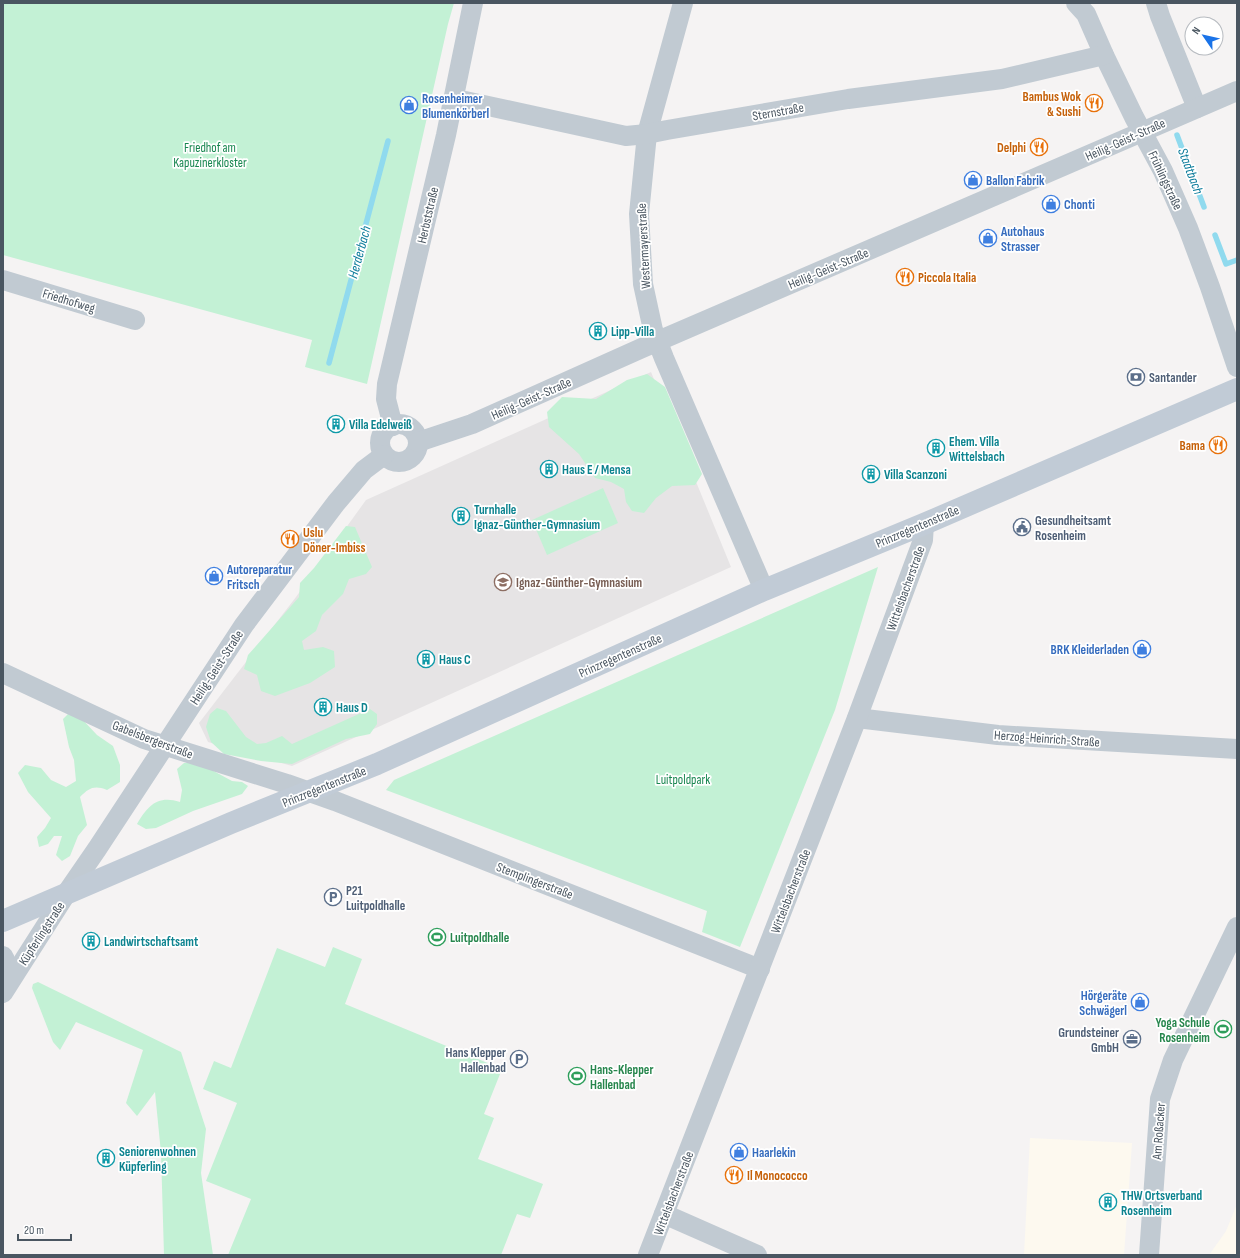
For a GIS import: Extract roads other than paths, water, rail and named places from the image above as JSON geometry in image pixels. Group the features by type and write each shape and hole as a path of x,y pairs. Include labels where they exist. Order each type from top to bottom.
{"main road":[{"name":"Prinzregentenstraße","path":"3,921 231,823 385,760 764,590 924,524 1237,389"}],"street":[{"name":"Herbststraße","path":"393,426 386,399 387,384 446,135 473,3"},
{"name":"Westermayerstraße","path":"683,3 648,134 639,214 643,284 653,330 764,590"},
{"name":"Frühlingstraße","path":"1076,3 1086,14 1134,117 1159,162 1188,228 1237,366"},
{"path":"1156,3 1197,108"},
{"name":"Sternstraße","path":"453,101 465,101 626,136 648,134 848,99 1002,78 1104,55"},
{"name":"Heilig-Geist-Straße","path":"418,442 472,424 658,341 1237,91"},
{"name":"Friedhofweg","path":"3,280 135,320"},
{"path":"402,425 410,428 416,434 418,442 417,450 413,457 406,461 398,462 390,460 384,455 381,447 381,438 386,430 393,426 402,425"},
{"name":"Heilig-Geist-Straße","path":"66,894 244,624 336,503 364,470 384,455"},
{"name":"Wittelsbacherstraße","path":"648,1255 858,718 923,540 924,524"},
{"name":"Gabelsbergerstraße","path":"3,673 164,746 309,792"},
{"name":"Herzog-Heinrich-Straße","path":"858,718 998,736 1237,749"},
{"name":"Stemplingerstraße","path":"309,792 351,807 760,969"},
{"name":"Küpferlingstraße","path":"5,990 66,894"},
{"name":"Am Roßacker","path":"1149,1255 1160,1099 1173,1060 1237,927"},
{"path":"3,956 7,965 8,978 5,990"},
{"path":"664,1214 757,1255"}],"waterway":[{"name":"Stadtbach","path":"1177,135 1204,207"},
{"name":"Herderbach","path":"329,363 388,141"},
{"name":"Stadtbach","path":"1215,235 1226,264 1237,260"}],"place":[{"name":"Bambus Wok & Sushi","path":"1094,103"},
{"name":"Rosenheimer Blumenkörberl","path":"409,105"},
{"name":"Delphi","path":"1039,147"},
{"name":"Ballon Fabrik","path":"973,180"},
{"name":"Chonti","path":"1051,204"},
{"name":"Autohaus Strasser","path":"988,238"},
{"name":"Piccola Italia","path":"905,277"},
{"name":"Lipp-Villa","path":"598,331"},
{"name":"Santander","path":"1136,377"},
{"name":"Villa Edelweiß","path":"336,424"},
{"name":"Bama","path":"1218,445"},
{"name":"Ehem. Villa Wittelsbach","path":"936,448"},
{"name":"Haus E / Mensa","path":"549,469"},
{"name":"Villa Scanzoni","path":"871,474"},
{"name":"Turnhalle Ignaz-Günther-Gymnasium","path":"461,516"},
{"name":"Gesundheitsamt Rosenheim","path":"1022,527"},
{"name":"Uslu Döner-Imbiss","path":"290,539"},
{"name":"Autoreparatur Fritsch","path":"214,576"},
{"name":"Ignaz-Günther-Gymnasium","path":"503,582"},
{"name":"BRK Kleiderladen","path":"1142,649"},
{"name":"Haus C","path":"426,659"},
{"name":"Haus D","path":"323,707"},
{"name":"P21 Luitpoldhalle","path":"333,897"},
{"name":"Luitpoldhalle","path":"437,937"},
{"name":"Landwirtschaftsamt","path":"91,941"},
{"name":"Hörgeräte Schwägerl","path":"1140,1002"},
{"name":"Yoga Schule Rosenheim","path":"1223,1029"},
{"name":"Grundsteiner GmbH","path":"1132,1039"},
{"name":"Hans Klepper Hallenbad","path":"519,1059"},
{"name":"Hans-Klepper Hallenbad","path":"577,1076"},
{"name":"Haarlekin","path":"739,1152"},
{"name":"Seniorenwohnen Küpferling","path":"106,1158"},
{"name":"Il Monococco","path":"734,1175"},
{"name":"THW Ortsverband Rosenheim","path":"1108,1202"}],"park label":[{"name":"Friedhof am Kapuzinerkloster","path":"210,154"},
{"name":"Luitpoldpark","path":"683,779"}]}
